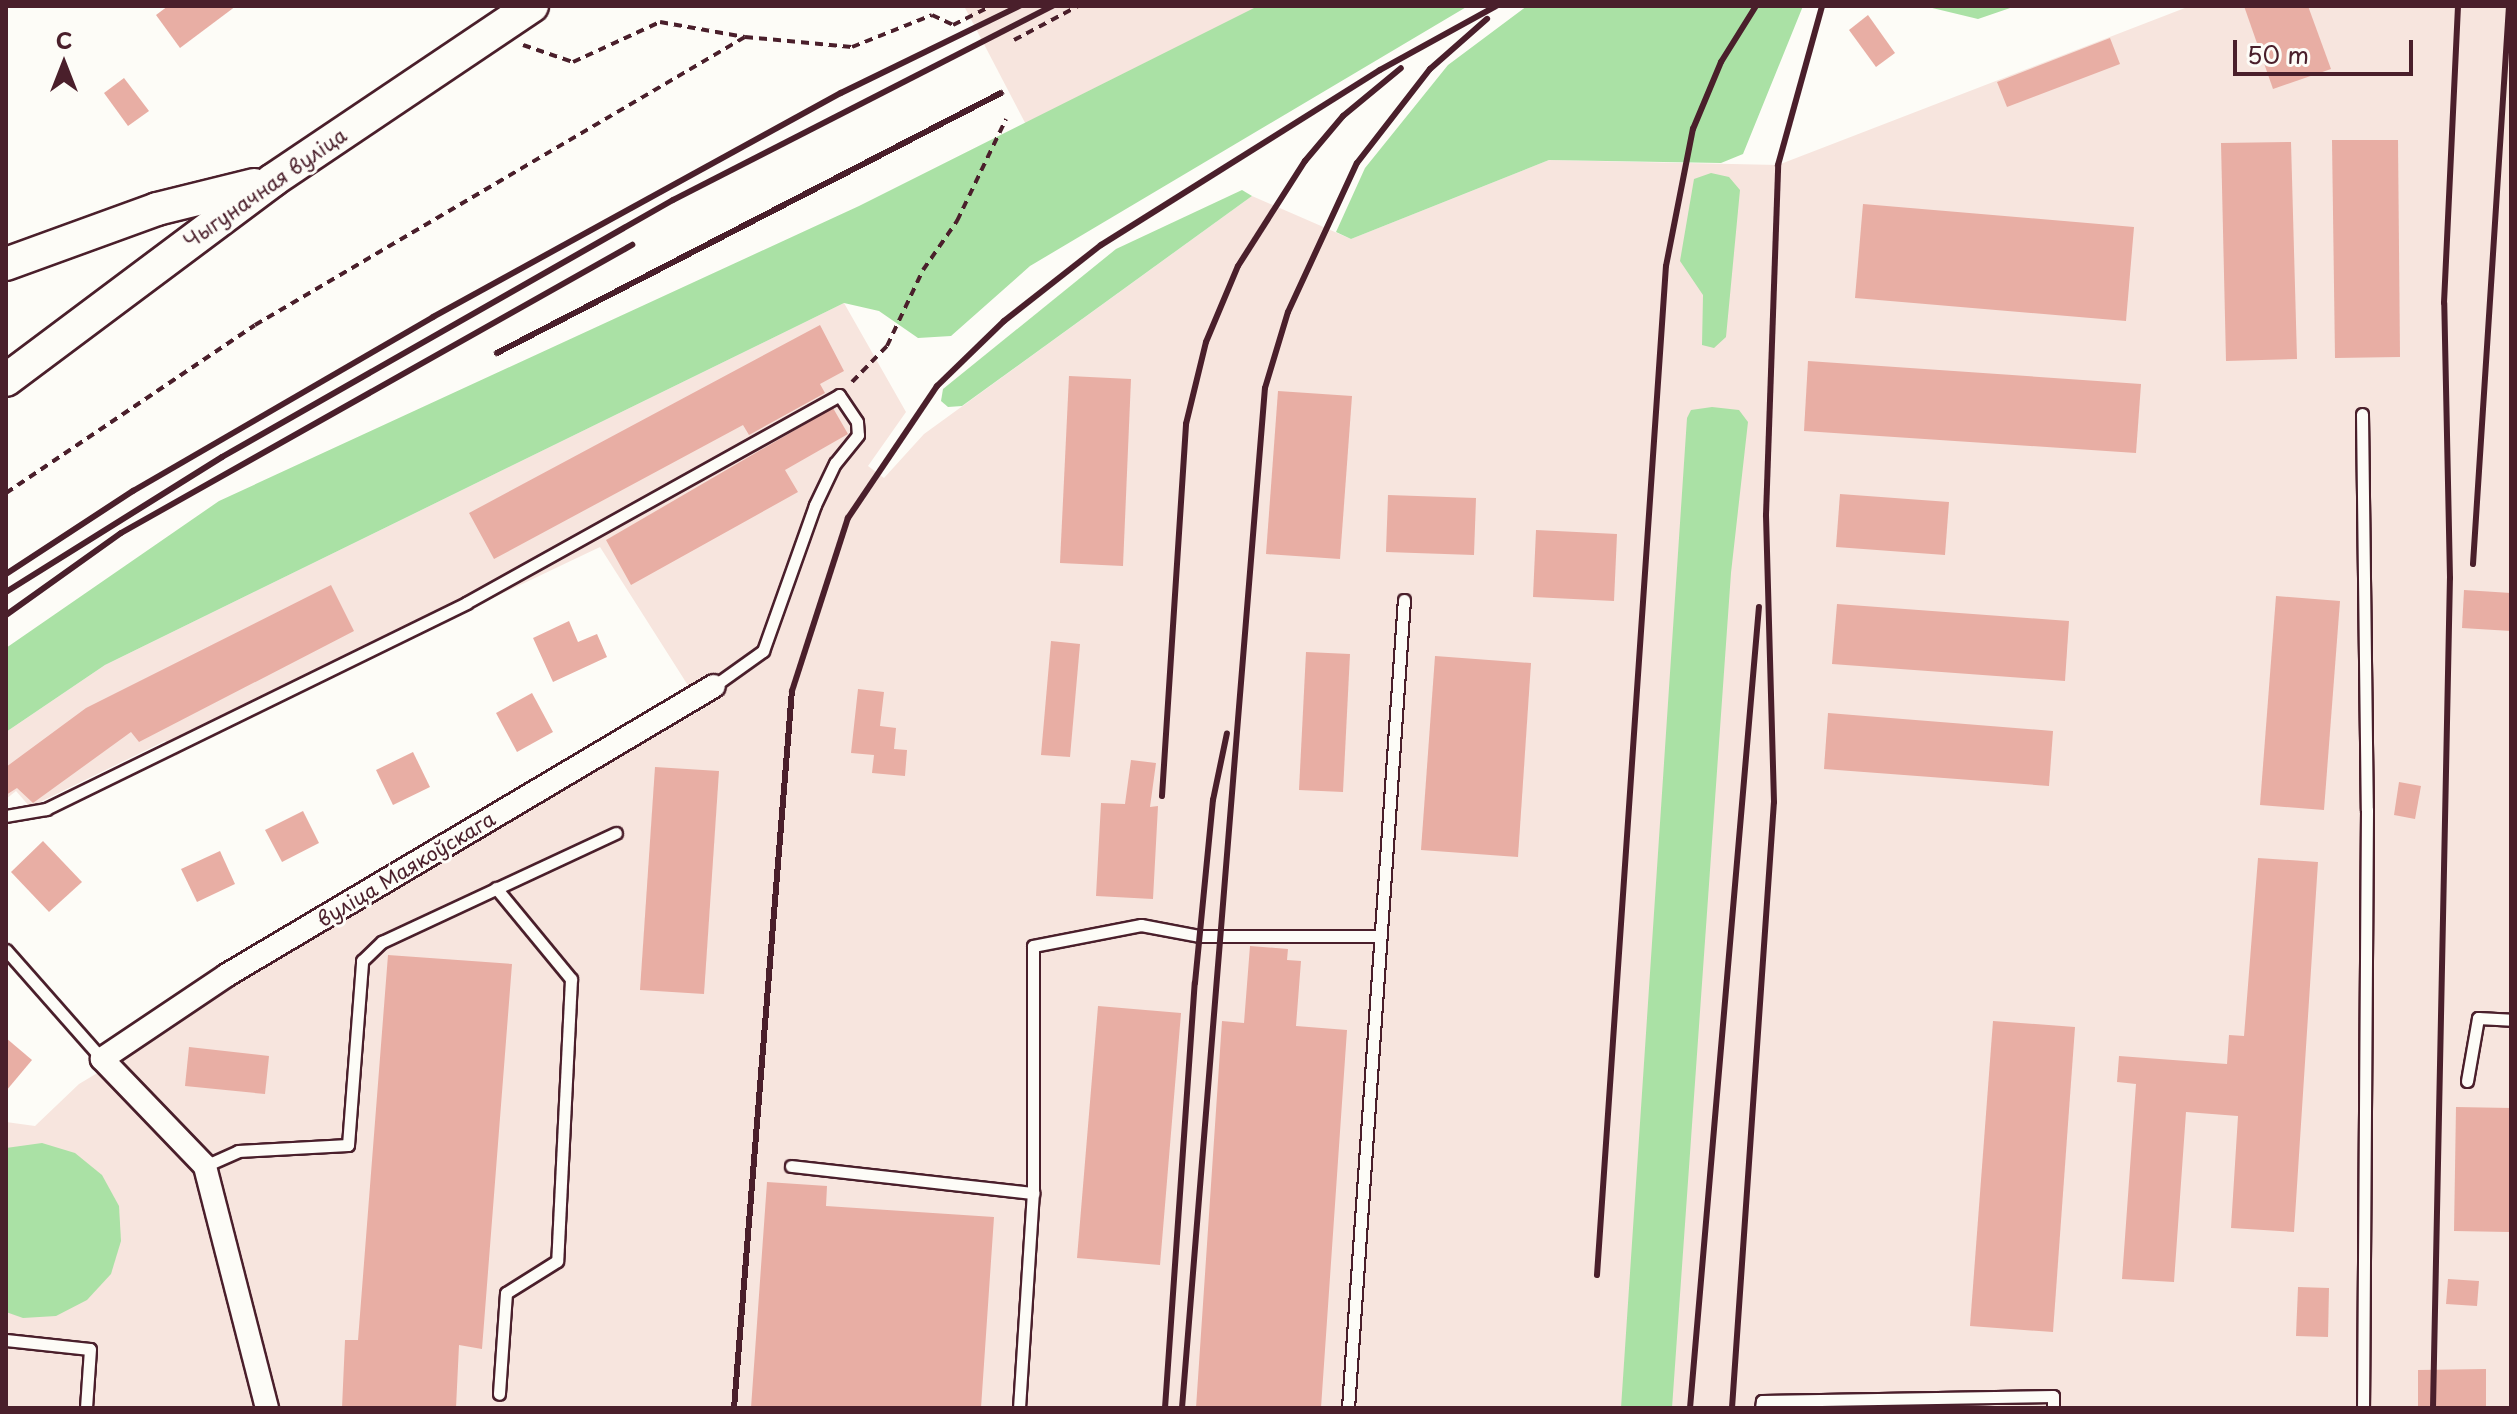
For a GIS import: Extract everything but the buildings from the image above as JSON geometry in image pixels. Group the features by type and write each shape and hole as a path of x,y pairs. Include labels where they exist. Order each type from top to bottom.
{"street":[{"name":"Чыгуначная вуліца","path":"6,380 273,180 532,6"},
{"path":"6,264 157,209 273,180"},
{"path":"157,209 181,247"},
{"name":"вуліца Маякоўскага","path":"102,1059 227,975 714,686"},
{"path":"102,1059 205,1166 267,1408"}],"lane":[{"path":"6,816 46,809 466,603 839,395 857,422 858,435 835,463 815,505 763,651 714,686"},
{"path":"2362,414 2367,810 2363,1408"},
{"path":"1348,1408 1404,600"},
{"path":"205,1166 238,1151 348,1145 362,961 382,942 616,833"},
{"path":"496,888 571,979 557,1261 506,1293 499,1394"},
{"path":"1019,1408 1033,1193 1033,946 1141,925 1200,936 1380,936"},
{"path":"6,950 102,1059"},
{"path":"2467,1081 2478,1018 2511,1020"},
{"path":"791,1166 1033,1193"},
{"path":"6,1340 90,1349 86,1408"},
{"path":"1761,1408 1762,1401 2053,1396 2053,1408"}],"path":[{"path":"520,44 573,62 660,22 745,37 852,47 932,15 953,25 991,6"},
{"path":"1014,40 1078,6"},
{"path":"6,493 255,325 745,37"},
{"path":"839,395 887,346 923,270 957,221 1006,119"}],"shaded area":[{"path":"964,6 1288,6 1033,138"},
{"path":"2190,6 2511,6 2511,1408 6,1408 6,1122 35,1126 79,1084 129,1054 187,1007 703,709 600,547 234,721 176,756 165,741 30,807 16,791 6,799 6,732 105,665 844,303 906,412 868,466 884,478 924,434 1252,196 1351,239 1549,160 1778,165"}],"green space":[{"path":"1258,6 1468,6 1030,266 951,336 918,338 879,311 844,303 105,665 6,732 6,648 219,501 859,206"},
{"path":"1527,6 1803,6 1743,154 1721,163 1549,160 1351,239 1336,232 1365,168 1448,65"},
{"path":"1924,6 2016,6 1978,19"},
{"path":"1711,173 1729,177 1740,190 1726,337 1714,348 1702,345 1703,295 1680,261 1694,179"},
{"path":"1242,190 1252,196 962,406 948,407 941,401 943,389 1116,249"},
{"path":"1712,407 1739,410 1748,422 1731,573 1672,1408 1621,1408 1687,418 1691,410"},
{"path":"42,1143 75,1153 102,1175 119,1206 121,1241 111,1274 87,1300 56,1316 23,1318 6,1312 6,1148"}],"railway":[{"path":"6,574 133,491 433,317 841,93 1019,6"},
{"path":"6,592 222,457 673,200 1052,6"},
{"path":"734,1408 792,691 848,518 937,386 1004,321 1101,245 1380,70 1496,6"},
{"path":"1597,1275 1666,266 1693,129 1721,62 1756,6"},
{"path":"1732,1408 1774,802 1766,515 1778,165 1822,6"},
{"path":"2433,1408 2450,578 2444,303 2458,6"},
{"path":"2473,564 2509,6"},
{"path":"1182,1408 1265,388 1288,312 1357,163 1430,69 1487,19"},
{"path":"1162,796 1186,424 1206,342 1238,266 1305,161 1343,116 1401,68"},
{"path":"497,353 1001,93"},
{"path":"6,615 121,533 632,245"},
{"path":"1690,1408 1759,607"},
{"path":"1165,1408 1195,983 1213,800 1227,733"}]}
